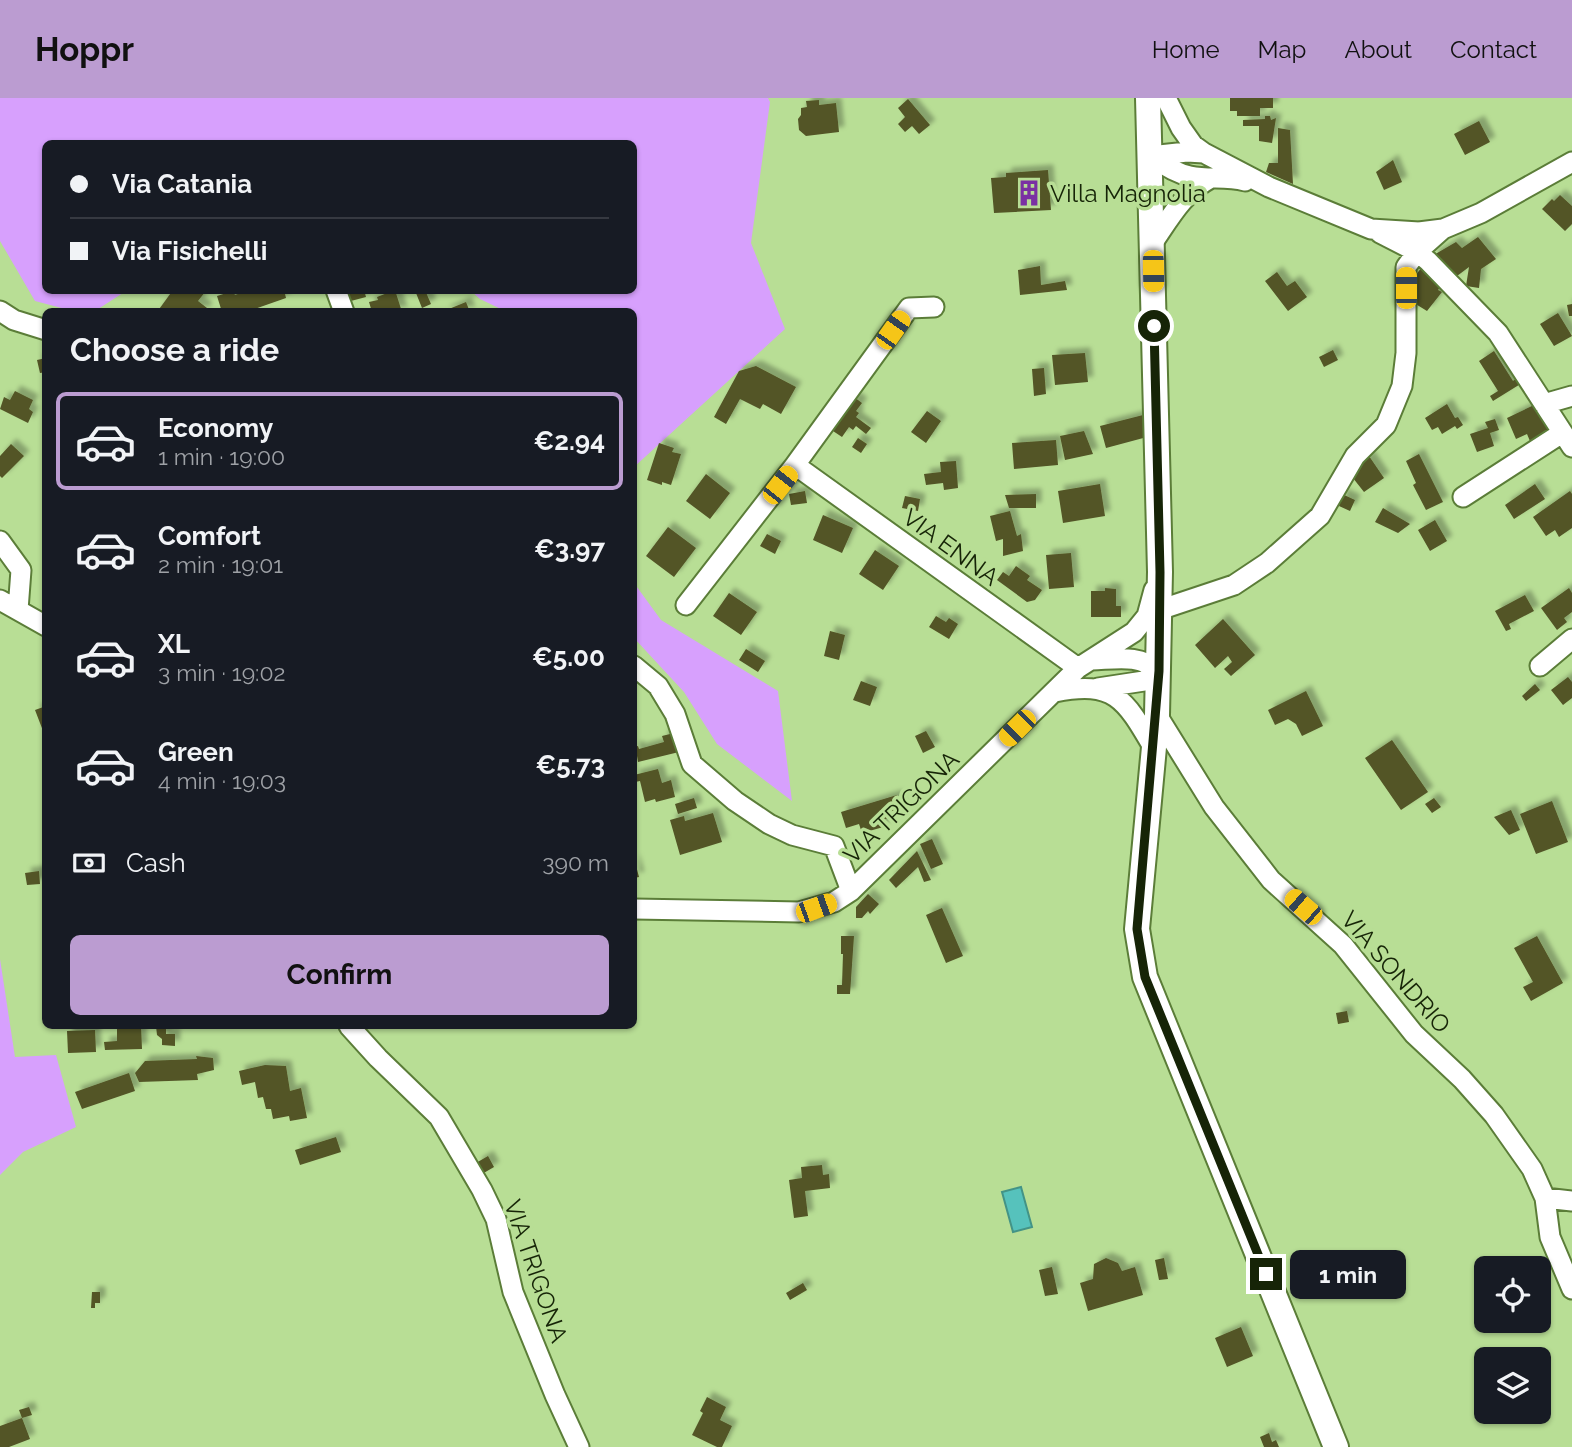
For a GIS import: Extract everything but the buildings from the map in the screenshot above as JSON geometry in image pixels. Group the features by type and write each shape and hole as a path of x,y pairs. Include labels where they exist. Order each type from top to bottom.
{"main road":[{"path":"1148,98 1160,572 1159,671 1137,929 1145,977 1336,1447"}],"street":[{"path":"1166,98 1181,128 1193,145 1204,153 1269,187 1371,229 1417,252 1429,261 1497,333 1567,440 1462,497"},
{"path":"1150,156 1204,153"},
{"path":"1150,156 1187,176 1233,178 1269,187"},
{"path":"1371,229 1419,232 1443,229 1480,213 1572,162"},
{"path":"1152,244 1185,196 1212,177"},
{"path":"1159,610 1234,585 1320,516 1355,456 1386,425 1402,386 1406,353 1406,267 1417,252 1443,229"},
{"path":"685,605 795,465 909,308 934,307"},
{"path":"0,312 14,320 42,329"},
{"path":"1544,404 1572,396"},
{"name":"VIA ENNA","path":"795,465 1083,664"},
{"path":"0,541 21,570 18,610"},
{"name":"VIA TRIGONA","path":"637,909 799,912 834,902 850,891 1083,664 1134,632 1147,616 1160,572"},
{"path":"0,600 42,624"},
{"path":"1540,666 1572,639"},
{"path":"1054,692 1077,687 1098,688 1144,681 1159,671 1148,662 1134,658 1083,664"},
{"path":"637,668 659,686 675,713 692,764 736,802 769,824 792,835 834,846 850,891"},
{"path":"1098,688 1118,697 1132,712 1153,747"},
{"name":"VIA SONDRIO","path":"1157,715 1214,807 1271,880 1343,946 1414,1034 1462,1079 1494,1115 1532,1170 1545,1198 1550,1237 1572,1289"},
{"name":"VIA TRIGONA","path":"352,1029 377,1058 439,1117 482,1190 496,1219 513,1292 579,1447"},
{"path":"1545,1198 1572,1201"}],"shaded area":[{"path":"0,98 768,98 770,102 751,243 785,329 637,464 637,308 499,308 474,294 637,294 637,140 42,140 42,294 121,294 100,308 62,308 35,301 0,241"},
{"path":"637,587 661,620 778,691 792,801 717,744 684,692 637,641"},
{"path":"0,959 15,1057 56,1055 76,1127 23,1152 0,1175"}],"water":[{"path":"1021,1187 1032,1227 1013,1232 1002,1192"}],"place":[{"name":"Villa Magnolia","path":"1029,193"}],"route":[{"path":"1154,326 1160,572 1159,671 1137,929 1145,977 1266,1274"}]}
